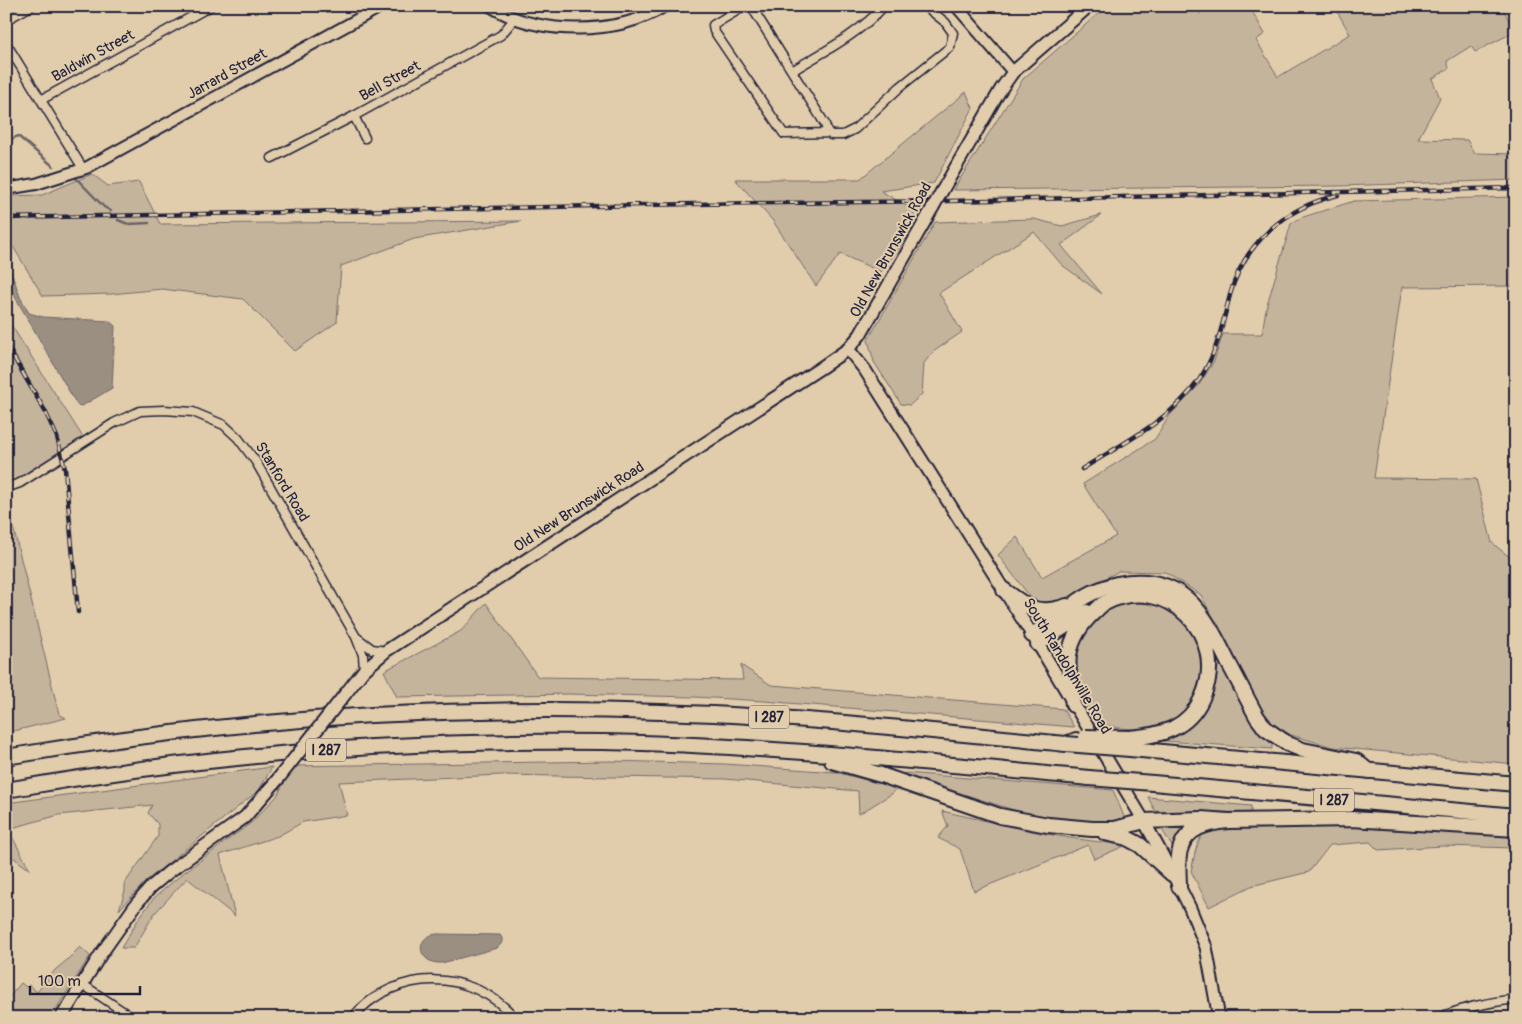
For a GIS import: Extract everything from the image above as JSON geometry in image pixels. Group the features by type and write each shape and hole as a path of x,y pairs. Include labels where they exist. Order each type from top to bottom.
{"highway":[{"path":"1004,590 1023,604 1044,611 1054,611 1073,605 1109,586 1125,583 1152,583 1170,588 1191,601 1211,627 1257,717 1266,729 1288,744 1303,750 1356,762 1368,771"},
{"path":"1035,639 1093,608 1126,596 1140,595 1165,600 1182,610 1195,624 1206,643 1209,658 1209,675 1199,705 1184,722 1162,734 1130,743"},
{"path":"1073,705 1069,667 1072,644 1079,629 1103,604"},
{"path":"1035,639 1071,609 1073,605"},
{"name":"I 287","path":"6,757 111,740 263,723 377,714 511,710 663,712 786,718 1066,744 1130,743 1368,771 1516,784"},
{"name":"I 287","path":"6,790 106,773 316,750 495,742 606,742 804,752 1516,816"},
{"path":"804,752 882,775 1000,816 1048,825 1115,829 1144,821 1201,819 1228,821 1368,820 1516,829"},
{"path":"1175,880 1180,849 1188,835 1202,826 1228,821"},
{"path":"1092,829 1127,838 1140,845 1175,880"}],"main road":[{"name":"Old New Brunswick Road","path":"61,1018 137,903 151,887 245,816 278,780 364,670 386,651 848,349 864,328 1001,89 1013,72 1089,6"},
{"name":"South Randolphville Road","path":"848,349 866,370 1035,639 1144,821 1194,916 1206,947 1219,1018"}],"street":[{"path":"6,20 31,6"},
{"name":"Baldwin Street","path":"41,100 211,6"},
{"name":"Jarrard Street","path":"6,189 36,184 86,168 382,6"},
{"path":"490,6 516,18 542,26 596,28 620,24 665,6"},
{"path":"744,6 713,25 714,31 784,134 829,133 831,135 844,135 855,129 900,87 950,47 952,33 944,22 925,6"},
{"path":"751,6 829,133"},
{"path":"792,71 838,44 860,28 884,6"},
{"path":"956,6 1013,72"},
{"name":"Bell Street","path":"272,158 354,116 501,35 516,18"},
{"path":"6,42 82,168 86,168"},
{"path":"354,116 365,138"},
{"name":"Stanford Road","path":"6,488 20,483 114,423 140,411 193,412 224,425 238,438 256,462 356,637 362,655 364,670"},
{"name":"Stanford Road","path":"356,637 372,649 386,651"},
{"path":"352,1018 365,1004 390,989 410,982 432,980 456,982 480,990 495,999 515,1018"},
{"path":"82,984 133,1018"},
{"path":"1437,1018 1462,1008 1494,1001 1516,999"}],"shaded area":[{"path":"1107,6 1146,6 1152,12 1158,6 1193,6 1200,14 1209,6 1249,6 1265,34 1256,40 1278,77 1350,34 1334,6 1502,6 1514,32 1475,52 1471,46 1447,61 1449,68 1432,79 1440,98 1418,139 1467,140 1474,153 1516,154 1516,180 1339,186 953,190 1023,79"},
{"path":"966,92 973,108 934,183 881,191 915,211 910,234 881,272 840,254 816,286 773,221 735,179 860,179"},
{"path":"92,174 108,186 139,182 160,224 521,221 414,239 341,266 337,322 295,351 243,299 162,289 111,294 43,296 9,240 6,240 6,196 42,195"},
{"path":"1516,197 1516,286 1402,287 1374,478 1476,479 1492,543 1516,562 1516,764 1333,747 1291,735 1268,723 1201,595 1165,572 1119,571 1051,604 1034,602 998,555 1017,537 1042,577 1116,536 1083,484 1155,439 1170,415 1199,385 1214,361 1223,334 1262,334 1266,308 1291,224 1300,218 1354,201"},
{"path":"1101,215 1061,245 1102,294 1062,265 1034,232 939,293 962,332 933,352 924,363 922,394 910,405 901,404 874,362 868,340 935,222 1034,219 1062,226"},
{"path":"6,261 8,262 20,297 29,313 43,317 109,321 115,326 112,388 82,406 77,405 6,281"},
{"path":"6,317 86,442 6,488"},
{"path":"6,498 59,714 66,718 6,733"},
{"path":"486,603 538,677 743,680 741,665 771,685 1063,709 1074,727 695,697 568,694 397,697 384,671 461,631"},
{"path":"1122,603 1149,603 1172,611 1181,616 1198,636 1205,670 1194,704 1182,717 1168,725 1152,730 1119,728 1096,723 1080,696 1073,678 1075,651 1083,633 1096,619"},
{"path":"1217,655 1234,690 1236,690 1255,724 1272,745 1272,749 1152,740 1164,737 1213,678 1216,678"},
{"path":"610,761 725,764 835,772 897,788 893,793 859,814 858,791 725,779 502,775 339,782 347,815 303,822 278,836 220,855 235,916 187,878 154,914 134,948 121,948 139,918 154,898 182,874 252,822 277,796 293,766"},
{"path":"272,767 257,794 254,794 146,881 119,910 125,891 125,883 158,836 158,824 148,813 152,805 59,815 8,829 30,870 6,852 6,803"},
{"path":"900,774 1113,790 1125,819 1097,824 1020,812"},
{"path":"1148,797 1251,806 1251,813 1191,811 1175,813 1155,811"},
{"path":"942,811 1042,833 1127,845 1094,859 1088,845 974,891 960,849 938,838 948,826"},
{"path":"1197,823 1174,848 1161,828 1161,826"},
{"path":"1212,827 1372,827 1516,837 1516,848 1443,846 1378,850 1370,842 1330,845 1309,872 1251,886 1209,907 1191,871 1199,840"},
{"path":"437,934 500,935 502,943 497,948 442,963 434,962 428,960 424,955 422,945 429,936"},
{"path":"80,947 90,956 50,1018 6,1018 6,1001 21,983 26,987 29,985 37,992 55,970"}],"waterway":[{"path":"6,142 18,136 53,166"},
{"path":"75,177 104,207 111,211"},
{"path":"118,220 128,224 149,223"}],"railway":[{"path":"6,218 694,204 949,201 1516,188"},
{"path":"1082,469 1145,430 1174,408 1187,395 1199,380 1215,350 1230,295 1245,259 1270,230 1285,218 1301,208 1338,195"},
{"path":"6,344 45,411 57,437 65,469 78,612"}]}
